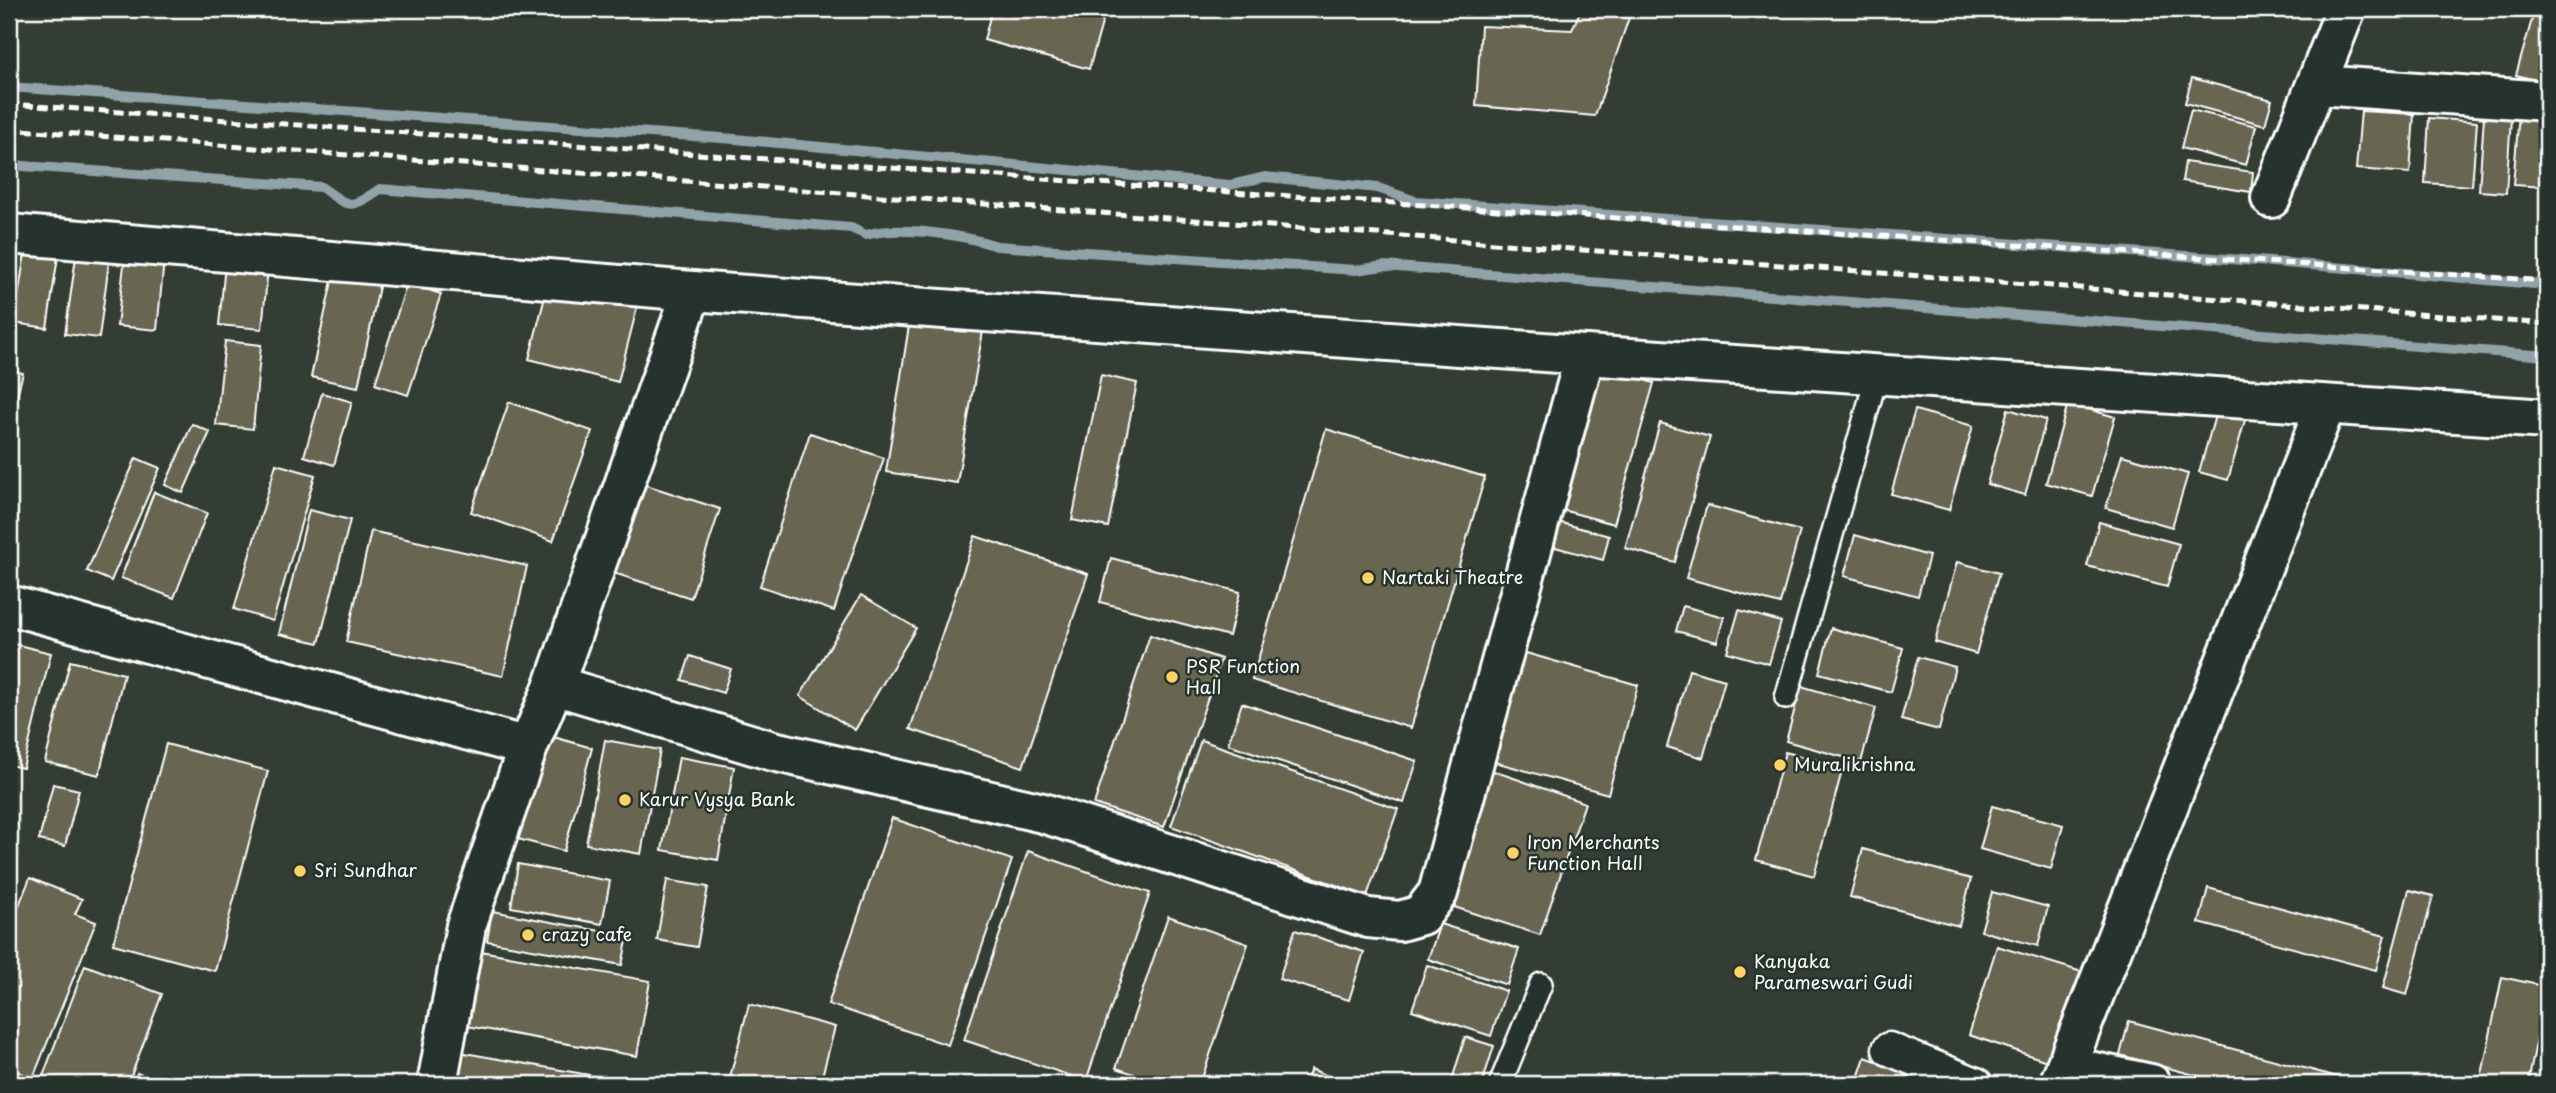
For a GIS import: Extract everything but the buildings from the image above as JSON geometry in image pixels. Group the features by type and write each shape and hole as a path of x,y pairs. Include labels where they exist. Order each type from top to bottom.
{"street":[{"path":"2271,198 2346,9"},
{"path":"2317,85 2547,101"},
{"path":"9,234 692,291 1586,355 2547,419"},
{"path":"437,1084 466,926 692,291"},
{"path":"554,685 773,751 1043,813 1368,918 1400,921 1421,915 1438,892 1586,355"},
{"path":"2151,1084 2062,1075 2326,405"},
{"path":"9,605 528,747"},
{"path":"1889,1049 1976,1084"}],"lane":[{"path":"1786,698 1877,375"},
{"path":"1500,1084 1541,984"}],"waterway":[{"path":"9,87 735,139 1230,185 1265,177 1378,188 1415,201 2298,264 2547,285"},
{"path":"9,165 321,187 350,204 380,189 851,228 866,235 913,231 967,238 997,246 1356,270 1384,266 2547,356"}],"railway":[{"path":"9,104 1084,182 2547,281"},
{"path":"9,129 2547,324"}],"place":[{"name":"Nartaki Theatre","path":"1368,578"},
{"name":"PSR Function Hall","path":"1172,677"},
{"name":"Muralikrishna","path":"1780,765"},
{"name":"Karur Vysya Bank","path":"625,800"},
{"name":"Iron Merchants Function Hall","path":"1513,853"},
{"name":"Sri Sundhar","path":"300,871"},
{"name":"crazy cafe","path":"528,935"},
{"name":"Kanyaka Parameswari Gudi","path":"1740,972"}]}
